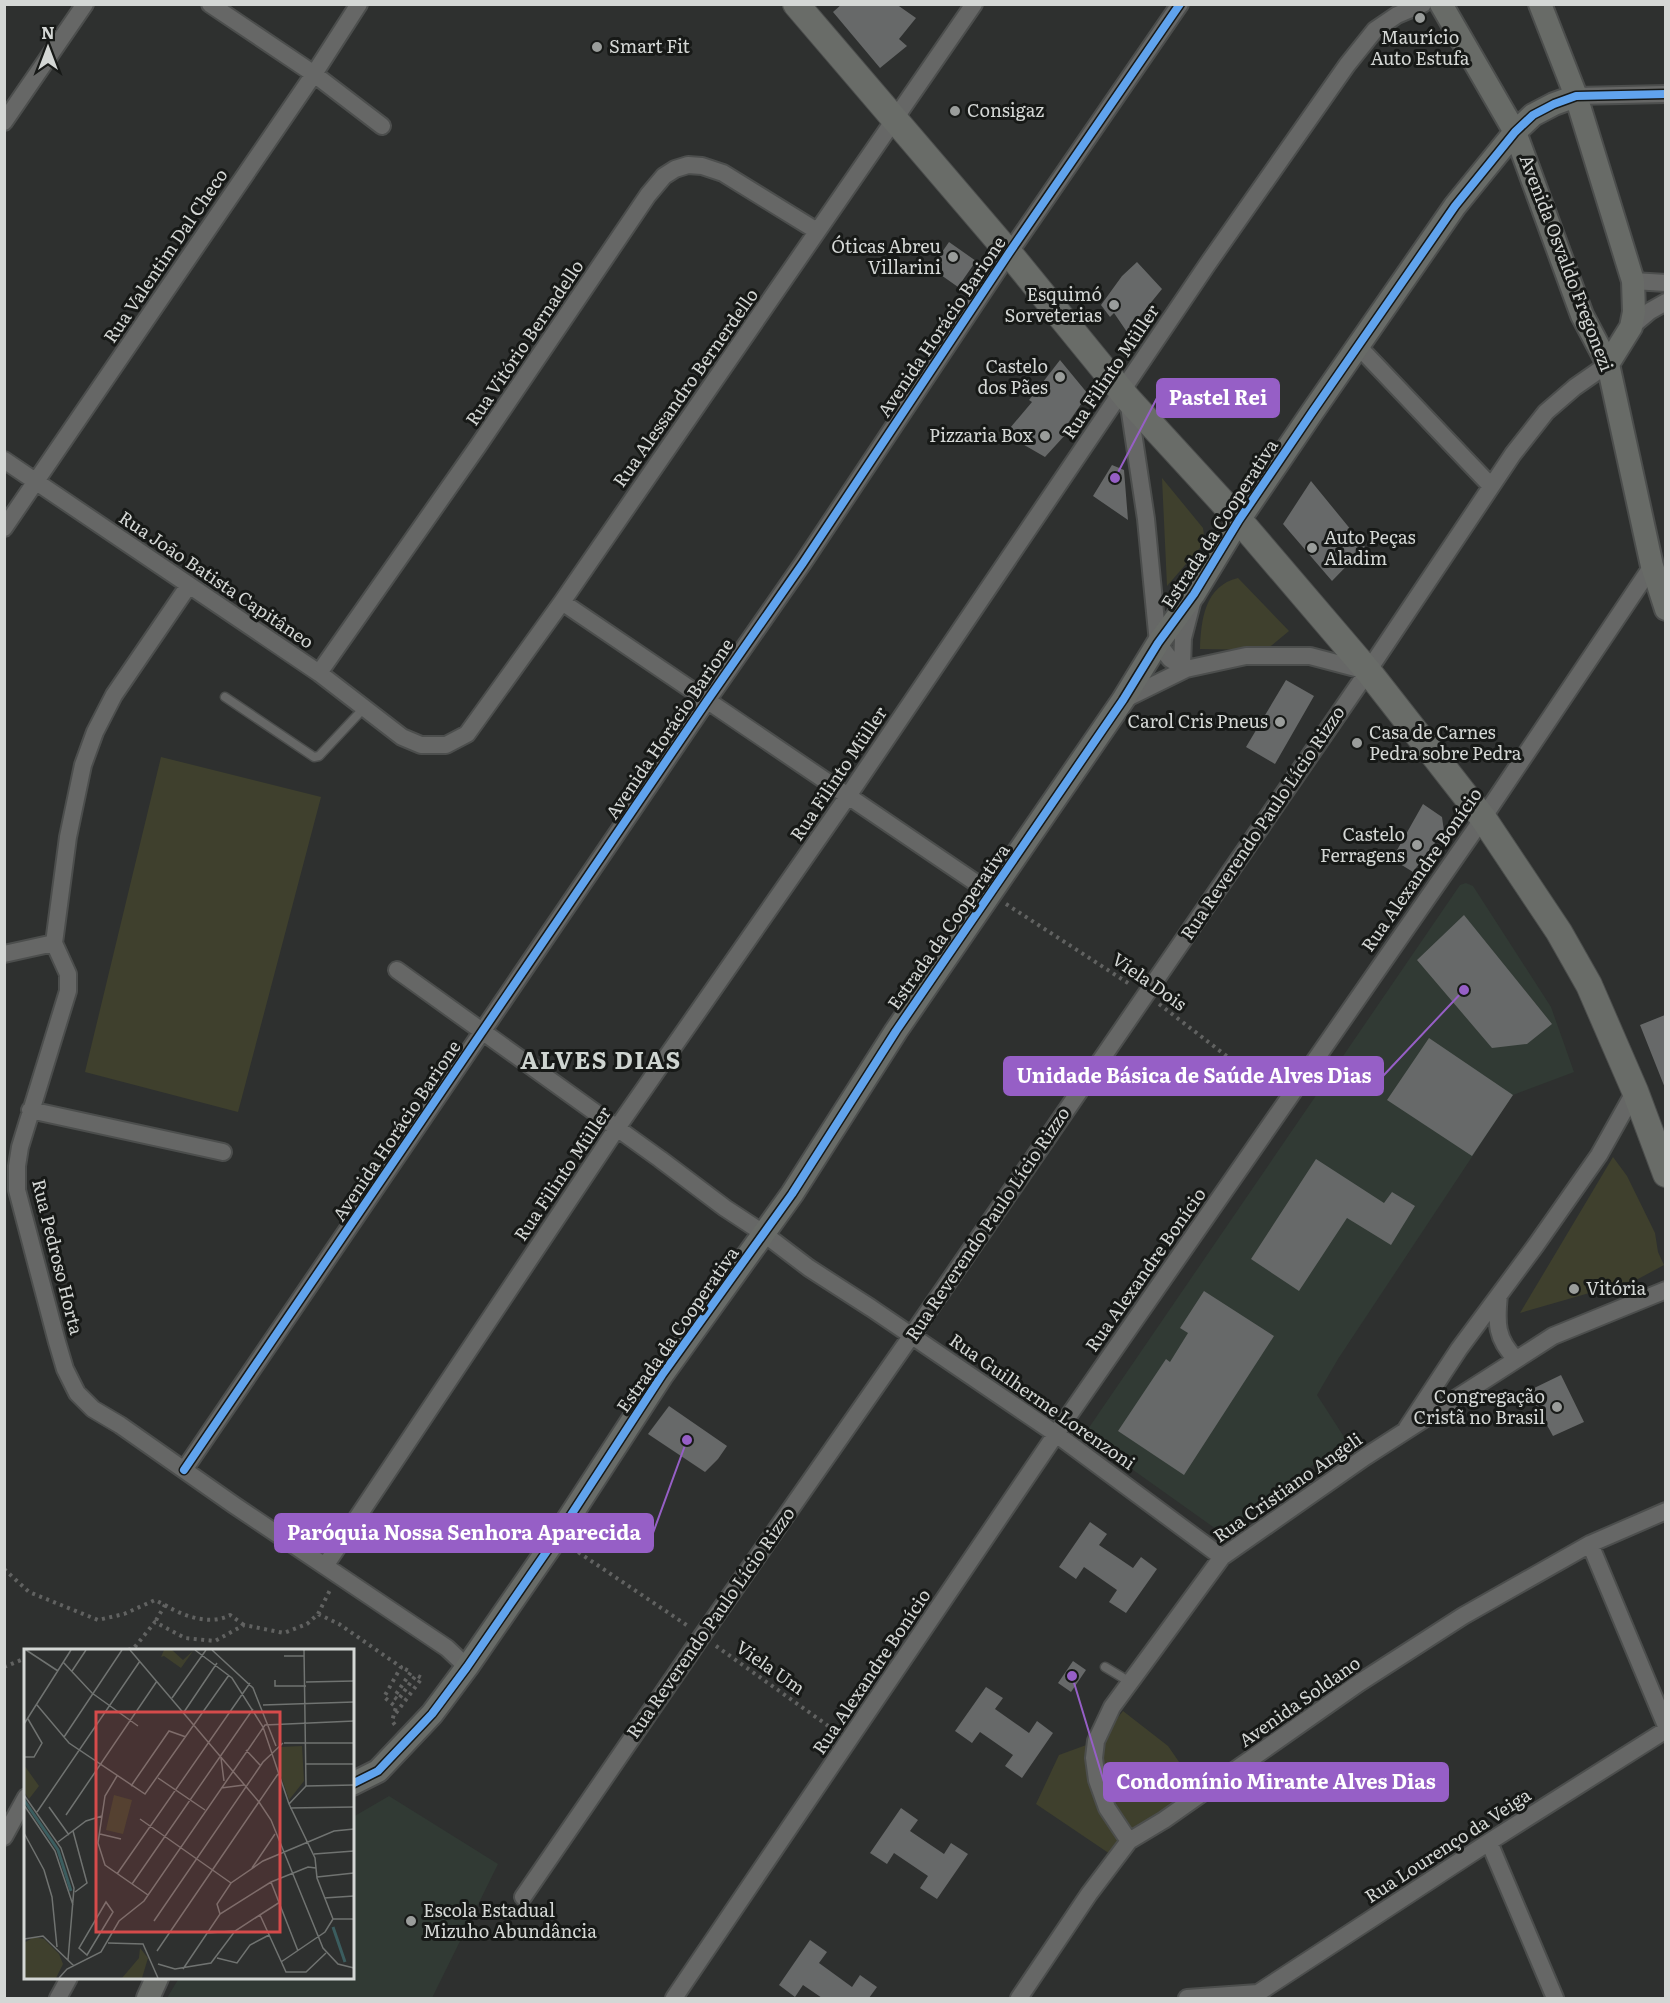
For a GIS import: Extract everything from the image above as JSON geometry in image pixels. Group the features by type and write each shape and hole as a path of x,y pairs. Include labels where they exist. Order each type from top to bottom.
{"main road":[{"path":"796,4 1009,253 1125,395 1239,520 1368,671 1483,818 1564,940 1589,985 1635,1091 1665,1174"}],"street":[{"path":"4,122 85,4"},
{"path":"210,4 314,74 382,126"},
{"name":"Rua Valentim Dal Checo","path":"4,528 314,74 359,4"},
{"name":"Rua Alessandro Bernerdello","path":"402,737 421,744 446,746 467,734 562,602 974,4"},
{"name":"Avenida Horácio Barione","path":"184,1470 1180,4"},
{"name":"Rua Filinto Müller","path":"325,1566 616,1128 1125,395 1207,265 1347,65 1375,30 1400,10 1422,4"},
{"name":"Avenida Osvaldo Fregonezi","path":"1441,4 1515,132 1582,315 1608,364 1652,566 1665,609"},
{"path":"1539,4 1576,96 1633,281 1634,312 1631,327"},
{"path":"1576,96 1665,94"},
{"name":"Estrada da Cooperativa","path":"354,1783 378,1771 393,1756 432,1714 467,1667 556,1538 662,1375 792,1194 896,1031 1122,700 1158,643 1194,594 1239,520 1455,206 1515,132 1533,115 1576,96"},
{"name":"Rua Vitório Bernadello","path":"319,673 478,446 648,195 664,176 688,165 702,166 723,173 817,231"},
{"path":"1633,281 1665,283"},
{"path":"1631,327 1665,302"},
{"name":"Rua Reverendo Paulo Lício Rizzo","path":"523,1897 1368,671 1491,486 1546,412 1575,387 1608,364 1631,327"},
{"path":"1358,346 1491,486"},
{"path":"1125,395 1146,519 1158,643 1170,659 1184,667 1246,656 1310,656 1368,671"},
{"name":"Rua João Batista Capitâneo","path":"4,460 319,673 402,737"},
{"name":"Rua Alexandre Bonício","path":"674,1998 1056,1434 1483,818 1652,566"},
{"path":"4,954 54,943 75,801 83,765 95,732 114,695 189,585"},
{"name":"Estrada da Cooperativa","path":"1122,700 1184,667 1183,638 1194,594"},
{"path":"562,602 991,893"},
{"name":"Rua Pedroso Horta","path":"54,943 68,974 68,991 30,1110 17,1166 18,1190 65,1369 77,1393 93,1409 120,1425 447,1648 467,1667"},
{"name":"Rua Guilherme Lorenzoni","path":"397,970 809,1268 912,1335 1056,1434 1222,1557"},
{"path":"1405,1431 1455,1354 1599,1155 1635,1091"},
{"path":"30,1110 223,1152"},
{"name":"Rua Cristiano Angeli","path":"1129,1841 1107,1808 1097,1780 1094,1758 1096,1741 1112,1707 1222,1557 1365,1457 1553,1336 1665,1290"},
{"path":"1499,1294 1497,1322 1499,1331 1503,1344 1516,1359"},
{"name":"Avenida Soldano","path":"1019,1998 1089,1894 1129,1841 1164,1820 1359,1683 1454,1622 1590,1544 1665,1511"},
{"path":"1590,1544 1665,1728"},
{"name":"Rua Lourenço da Veiga","path":"1256,1996 1665,1728"},
{"path":"4,1837 24,1801"},
{"path":"1489,1842 1555,1998"},
{"path":"58,1998 68,1979"},
{"path":"148,1998 156,1979"},
{"path":"1187,1998 1256,1996"}],"lane":[{"path":"225,697 314,757 319,756 364,708"},
{"path":"1105,1667 1130,1682"}],"path":[{"path":"4,1569 29,1593 98,1620 124,1614 155,1600 181,1615 212,1620 230,1615 244,1625 284,1633 307,1624 318,1614 331,1588"},
{"path":"131,1649 155,1622 165,1605"},
{"path":"318,1614 339,1624 400,1667 411,1672 394,1698 398,1700 416,1675 422,1678 395,1713"},
{"path":"155,1622 185,1638 215,1641 244,1625"},
{"path":"4,1666 24,1659"},
{"path":"397,1729 392,1721 396,1707 384,1697 400,1667"}],"shaded area":[{"path":"1466,883 1473,886 1551,1007 1574,1072 1513,1095 1338,1359 1317,1395 1346,1440 1231,1527 1223,1531 1216,1529 1091,1440 1088,1429 1460,885"},
{"name":"Escola Estadual Mizuho Abundância","path":"389,1796 498,1864 432,1998 167,1998 178,1979 354,1979 354,1816"}],"green space":[{"path":"1162,478 1203,528 1205,542 1167,586"},
{"path":"1238,578 1289,631 1266,650 1200,649 1207,605 1218,588"},
{"path":"161,757 321,797 238,1112 85,1072"},
{"path":"1613,1157 1627,1176 1655,1233 1658,1252 1664,1265 1638,1279 1520,1313"},
{"path":"1123,1711 1168,1746 1204,1798 1116,1858 1036,1804 1059,1755 1100,1740"}],"building":[{"path":"842,4 896,4 916,18 899,39 907,46 880,68 833,12"},
{"path":"949,242 976,261 958,287 931,268"},
{"path":"1137,262 1162,289 1127,332 1114,313 1110,317 1101,305 1122,276"},
{"path":"1060,360 1088,394 1062,432 1066,434 1045,457 1005,434 1032,402 1029,400"},
{"path":"1112,465 1124,470 1128,520 1093,496"},
{"path":"1311,481 1365,547 1332,581 1283,524"},
{"name":"Carol Cris Pneus","path":"1286,680 1314,696 1275,764 1246,747"},
{"name":"Castelo Ferragens","path":"1423,804 1442,817 1444,831 1413,872 1392,859"},
{"path":"1464,915 1552,1024 1527,1044 1492,1048 1417,960"},
{"path":"1665,1015 1665,1088 1640,1025"},
{"path":"1429,1038 1513,1095 1472,1156 1387,1100"},
{"path":"1316,1159 1384,1203 1392,1192 1415,1206 1391,1245 1347,1218 1299,1291 1251,1259"},
{"path":"1204,1291 1274,1336 1184,1475 1118,1431 1166,1359 1170,1362 1188,1333 1180,1328"},
{"name":"Congregação Cristã no Brasil","path":"1561,1375 1584,1422 1553,1436 1528,1391"},
{"path":"669,1406 727,1446 705,1472 648,1434"},
{"path":"1090,1522 1107,1534 1099,1545 1133,1568 1141,1557 1157,1569 1126,1613 1109,1602 1117,1590 1084,1567 1076,1579 1059,1567"},
{"path":"1073,1661 1086,1670 1071,1692 1058,1683"},
{"path":"986,1687 1003,1698 995,1709 1029,1733 1037,1721 1053,1733 1022,1778 1005,1766 1013,1755 980,1732 972,1743 955,1731"},
{"path":"901,1808 918,1820 910,1831 944,1854 951,1843 968,1854 937,1899 920,1888 928,1876 894,1853 887,1864 870,1853"},
{"path":"810,1940 827,1952 819,1963 852,1987 860,1975 877,1987 869,1998 822,1998 803,1985 795,1997 779,1985"}],"cycle path":[{"path":"184,1470 803,563 1009,253 1180,4"},
{"path":"354,1783 378,1771 432,1714 467,1667 556,1538 662,1375 792,1194 896,1031 1123,700 1158,643 1194,594 1239,520 1455,206 1515,132 1533,115 1576,96 1666,94"}],"place":[{"name":"Maurício Auto Estufa","path":"1420,18"},
{"name":"Smart Fit","path":"597,47"},
{"name":"Consigaz","path":"955,111"},
{"name":"Óticas Abreu Villarini","path":"953,257"},
{"name":"Esquimó Sorveterias","path":"1114,305"},
{"name":"Castelo dos Pães","path":"1060,377"},
{"name":"Pizzaria Box","path":"1045,436"},
{"name":"Pastel Rei","path":"1115,478"},
{"name":"Auto Peças Aladim","path":"1312,548"},
{"name":"Carol Cris Pneus","path":"1280,722"},
{"name":"Casa de Carnes Pedra sobre Pedra","path":"1357,743"},
{"name":"Castelo Ferragens","path":"1417,845"},
{"name":"Unidade Básica de Saúde Alves Dias","path":"1464,990"},
{"name":"Vitória","path":"1574,1289"},
{"name":"Congregação Cristã no Brasil","path":"1557,1407"},
{"name":"Paróquia Nossa Senhora Aparecida","path":"687,1440"},
{"name":"Condomínio Mirante Alves Dias","path":"1072,1676"},
{"name":"Escola Estadual Mizuho Abundância","path":"411,1921"}],"district":[{"name":"ALVES DIAS","path":"601,1061"}]}
